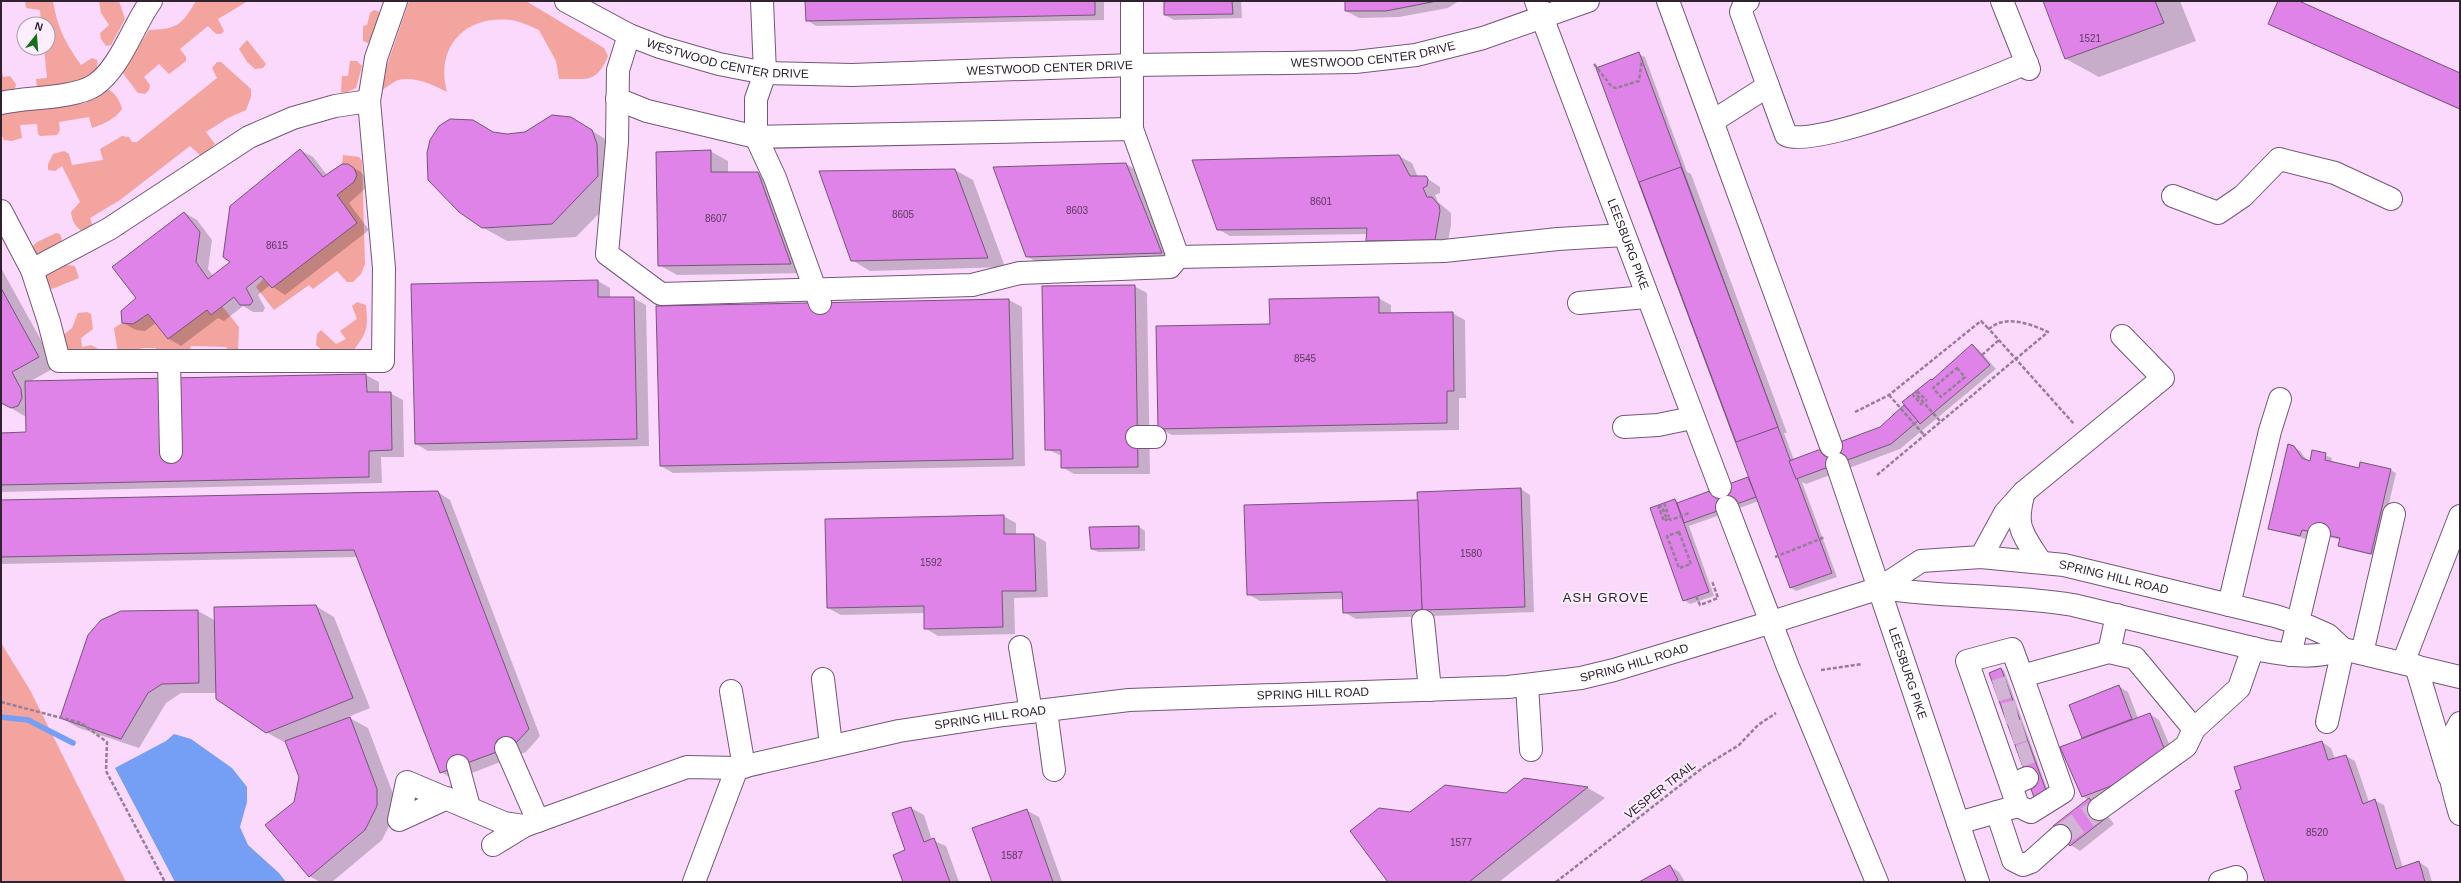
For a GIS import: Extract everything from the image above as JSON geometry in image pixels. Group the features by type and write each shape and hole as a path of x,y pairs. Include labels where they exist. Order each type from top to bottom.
{"main road":[{"path":"1,103 70,93 94,86 110,70 151,1"},
{"path":"1,211 32,270 49,322 59,361 383,361 384,268 369,101 376,58 396,1"},
{"name":"WESTWOOD CENTER DRIVE","path":"566,1 629,36 660,47 719,64 765,73 852,75 1133,65 1356,62 1416,55 1483,38 1539,9 1588,1"},
{"path":"762,1 765,73 756,99 756,137 775,178 819,297"},
{"path":"1132,1 1132,129 1178,257"},
{"name":"LEESBURG PIKE","path":"1668,1 1834,455 1978,882"},
{"path":"1748,1 1745,2 1741,12 1786,134 1791,137 1803,138 1858,125 2028,66 2002,1"},
{"name":"LEESBURG PIKE","path":"1539,9 1646,297 1720,487"},
{"path":"629,36 618,70 617,142 607,254 661,294 819,297 945,294 1020,273 1170,267 1178,257"},
{"path":"1713,122 1768,86"},
{"path":"617,99 647,111 756,137 1132,129"},
{"path":"32,270 109,229 249,137 293,118 335,106 369,101"},
{"path":"2173,196 2218,213 2243,196 2279,159 2335,173 2391,199"},
{"path":"1178,257 1444,251 1558,239 1624,235"},
{"path":"1579,302 1646,297"},
{"path":"1981,557 2005,513 2024,492 2164,378 2122,336"},
{"path":"169,361 171,452"},
{"path":"2229,605 2270,431 2280,399"},
{"path":"1624,427 1658,425 1692,418"},
{"path":"2024,492 2020,512 2020,527 2040,561"},
{"path":"1727,507 1788,667 1873,881"},
{"path":"2327,722 2352,651 2394,514"},
{"path":"2460,516 2410,665 2449,776 2460,814"},
{"path":"2290,655 2319,534"},
{"name":"SPRING HILL ROAD","path":"493,845 531,823 687,767 741,768 831,745 899,731 1038,711 1129,700 1430,690 1527,685 1581,678 1614,670 1880,588 1921,561 1981,557 2040,561 2229,605 2298,623 2328,635 2352,651 2460,677"},
{"name":"SPRING HILL ROAD","path":"1880,588 1916,594 2042,600 2117,615 2253,648 2290,655 2324,656 2352,651"},
{"path":"2109,652 2117,615"},
{"path":"1423,621 1430,690"},
{"path":"1020,647 1054,770"},
{"path":"2099,809 2186,746 2194,729 2239,688 2253,648"},
{"path":"2006,686 2109,652 2135,658 2194,729"},
{"path":"823,680 831,745"},
{"path":"1527,685 1531,750"},
{"path":"1958,823 2008,809 2031,812 2064,792 2033,776 2014,722 2006,686"},
{"path":"2006,686 2014,722 2033,776"},
{"path":"694,882 741,768 731,691"},
{"path":"2449,776 2449,750 2453,734 2460,723"},
{"path":"447,798 504,823 531,823 506,748"},
{"path":"458,766 469,807"},
{"path":"2033,776 2008,809 2013,860 2023,865 2031,862 2060,836"}],"path":[{"path":"1594,64 1612,87 1616,88 1639,80 1642,59"},
{"path":"1855,412 1890,395 1981,320 2088,440"},
{"path":"1877,475 2048,332 2019,322 1994,324 1989,328"},
{"path":"1982,355 2000,340"},
{"path":"1957,368 1965,377 1941,397 1933,388 1957,368"},
{"path":"1922,405 1912,394 1916,394 1917,390 1927,401"},
{"path":"1916,394 1941,422"},
{"path":"1890,395 1924,436"},
{"path":"1664,503 1668,518 1664,521 1658,505 1662,507 1664,503"},
{"path":"1662,507 1666,517 1671,520 1689,513"},
{"path":"1679,532 1691,564 1679,568 1667,536 1679,532"},
{"path":"1775,556 1825,537"},
{"path":"1696,596 1700,605 1718,598 1712,581"},
{"path":"1821,670 1862,664"},
{"path":"1,702 81,723 107,742 106,772 165,882"},
{"name":"VESPER TRAIL","path":"1556,882 1705,766 1739,745 1758,726 1776,713"}],"shaded area":[{"path":"25,1 53,1 57,19 63,35 81,65 92,58 97,60 97,68 92,74 75,83 54,87 37,88 36,79 47,78 45,56 56,56 56,16 40,16 40,10 26,8"},
{"path":"99,1 119,1 125,19 111,45 106,46 101,39 100,33 109,25 101,13"},
{"path":"196,1 248,1 218,19 224,31 221,34 216,34 208,26 180,49 186,57 186,61 169,74 159,64 144,77 150,85 149,90 145,94 138,93 122,72 149,30 172,27 178,24 187,16"},
{"path":"409,1 526,1 604,48 608,56 604,65 594,76 583,79 559,79 556,61 539,30 510,20 494,20 479,23 467,29 457,38 445,61 444,76 447,92 424,82 411,79 398,80 382,90 380,86"},
{"path":"374,10 378,11 381,16 373,41 368,43 363,41 363,26 367,25 370,13"},
{"path":"247,40 266,64 263,68 255,69 247,62 239,49"},
{"path":"350,61 357,61 362,66 356,88 345,93 341,92 342,76 348,76"},
{"path":"217,62 221,62 251,89 251,97 246,110 228,118 206,132 215,144 201,156 190,146 120,200 90,218 93,227 85,233 79,229 73,222 71,212 80,202 62,166 55,171 48,170 48,164 53,154 64,151 69,154 72,165 103,160 100,149 122,136 129,137 132,142 137,142 217,78 212,68"},
{"path":"1,65 3,77 10,76 16,84 15,89 10,94 1,93"},
{"path":"107,89 117,97 122,109 113,118 101,125 92,128 89,117 59,122 60,130 57,135 40,136 38,134 37,124 20,125 22,138 12,141 4,140 1,134 1,114 85,103"},
{"path":"343,155 359,157 362,161 365,264 361,274 353,282 347,282 337,271 313,289 309,285 274,310 256,287 263,279 272,288 357,223 337,195 354,182 354,168 348,164 342,164"},
{"path":"56,233 60,234 62,239 60,245 37,255 33,252 32,247 37,242"},
{"path":"63,264 75,266 79,278 52,289 48,286 46,274"},
{"path":"357,302 366,305 367,324 362,338 354,350 322,350 316,345 317,334 321,330 336,344 346,339 340,331 357,319 352,306"},
{"path":"222,306 239,327 238,352 229,352 226,347 191,346 189,352 159,353 156,348 141,348 138,354 118,354 114,328 122,323 133,324 148,314 168,339 207,310 211,315"},
{"path":"87,312 91,314 93,329 81,338 82,347 91,345 97,348 98,352 67,354 62,336 72,328 78,313"},
{"path":"1,643 30,690 126,882 1,882"}],"water":[{"path":"174,734 191,739 232,768 247,787 247,802 240,827 248,845 279,873 286,882 175,882 115,768 166,741"}],"building":[{"path":"805,1 1095,1 1095,15 806,21"},
{"path":"1164,1 1232,1 1233,14 1164,15"},
{"path":"1345,1 1437,1 1386,11 1345,11"},
{"path":"2043,1 2155,1 2164,23 2065,59"},
{"path":"2278,1 2299,1 2460,73 2460,109 2268,24"},
{"path":"1639,52 1832,573 1790,588 1596,68"},
{"path":"552,115 571,117 592,130 597,144 598,176 552,224 482,228 459,212 428,180 427,153 430,140 439,126 450,119 473,120 493,132 507,134 525,132"},
{"path":"300,149 323,177 342,164 348,164 354,168 357,175 354,182 337,195 357,223 272,288 261,276 246,288 253,301 250,305 240,305 234,297 211,315 207,310 168,339 148,314 133,324 122,323 121,311 136,298 112,267 184,212 200,232 196,262 208,279 230,262 223,257 230,206"},
{"path":"711,150 711,172 758,172 791,264 658,266 656,152"},
{"path":"1399,155 1410,176 1426,176 1428,179 1427,186 1423,188 1427,197 1432,197 1439,205 1440,211 1435,240 1366,241 1367,228 1217,230 1192,160"},
{"path":"1126,163 1162,253 1026,257 993,167"},
{"path":"1681,167 1778,427 1736,442 1639,182"},
{"path":"955,169 988,258 851,261 819,171"},
{"path":"598,280 598,297 634,297 637,439 415,444 411,284"},
{"path":"1135,285 1138,467 1061,468 1061,450 1045,450 1042,286"},
{"path":"1,288 39,357 12,372 21,389 22,398 18,406 11,408 1,403"},
{"path":"1379,297 1379,313 1453,312 1454,391 1447,391 1447,423 1158,429 1156,326 1270,324 1269,299"},
{"path":"1009,299 1013,459 660,466 656,306"},
{"path":"1972,344 1990,365 1920,424 1902,402 1931,379 1932,380"},
{"path":"366,374 367,392 391,392 392,450 369,451 369,477 1,485 1,433 26,432 25,381"},
{"path":"1904,405 1918,421 1891,444 1796,479 1789,461 1880,427"},
{"path":"2288,444 2294,446 2302,458 2310,461 2312,450 2326,453 2325,460 2359,468 2360,462 2391,469 2371,554 2338,546 2340,538 2302,530 2300,536 2268,529"},
{"path":"1748,477 1756,497 1684,523 1677,503"},
{"path":"1521,488 1525,607 1422,610 1417,492"},
{"path":"438,491 529,729 513,746 440,773 354,550 1,557 1,500"},
{"path":"1675,499 1709,592 1683,601 1650,508"},
{"path":"1418,500 1422,610 1343,613 1342,592 1247,595 1244,505"},
{"path":"1004,515 1004,534 1034,534 1036,591 1002,591 1003,627 924,629 924,606 827,608 825,519"},
{"path":"1139,526 1139,548 1091,549 1089,527"},
{"path":"316,605 353,698 266,733 216,699 214,607"},
{"path":"198,610 199,683 162,684 148,693 121,739 60,718 88,635 101,620 121,611"},
{"path":"2001,668 2048,796 2035,800 1989,673"},
{"path":"2119,685 2132,719 2082,738 2069,705"},
{"path":"2150,713 2166,753 2132,778 2082,797 2060,747"},
{"path":"350,717 377,789 377,806 365,830 309,877 265,825 294,802 299,777 285,741"},
{"path":"2322,741 2328,760 2346,755 2363,804 2375,799 2396,869 2419,861 2425,882 2265,882 2235,791 2241,789 2234,767"},
{"path":"1524,778 1588,787 1469,882 1388,882 1350,831 1379,808 1410,812 1445,785 1506,793"},
{"path":"2089,798 2106,818 2070,846 2053,826"},
{"path":"911,807 924,842 934,838 950,882 903,882 893,855 905,850 892,813"},
{"path":"1027,809 1053,882 992,882 972,828"},
{"path":"1670,865 1678,880 1674,882 1639,882"}],"waterway":[{"path":"1,717 28,720 73,743"}],"tunnel":[{"path":"1995,691 2008,687"},
{"path":"2004,714 2017,711"},
{"path":"2011,734 2024,730"},
{"path":"2019,756 2031,752"},
{"path":"2060,836 2099,809"}],"district":[{"name":"ASH GROVE","path":"1606,597"}]}
